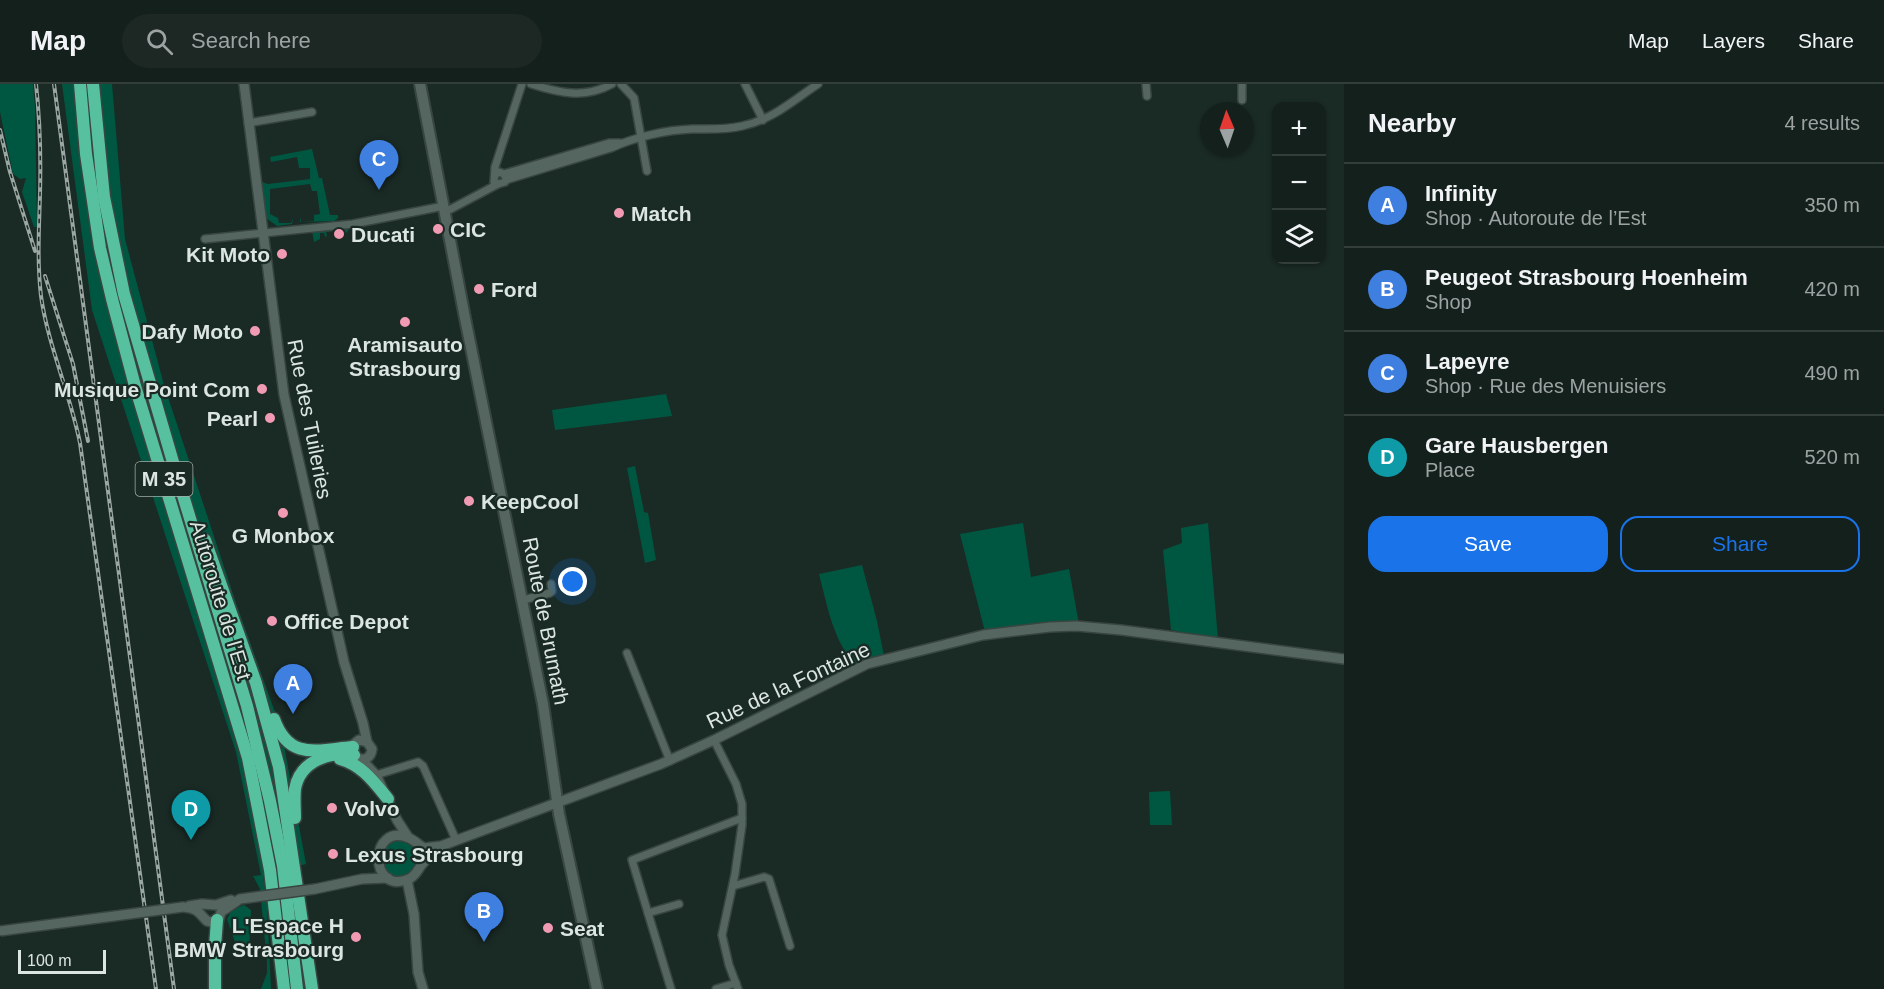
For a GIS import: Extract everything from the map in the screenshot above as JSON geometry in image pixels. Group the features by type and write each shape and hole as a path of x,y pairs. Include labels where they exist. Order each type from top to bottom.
{"highway":[{"name":"Autoroute de l’Est","path":"80,84 90,187 109,289 135,386 248,758 268,861 284,989"},
{"name":"Autoroute de l’Est","path":"93,84 99,154 113,245 142,359 247,706 270,801 288,905 297,989"},
{"path":"191,520 202,532 271,731 295,864 312,989"},
{"path":"250,665 256,673 277,729 288,743 299,749 356,751"},
{"path":"295,864 296,784 304,770 321,757 356,751"},
{"path":"321,757 337,758 357,766 375,783 388,800"},
{"path":"215,910 215,989"},
{"path":"275,989 274,967 280,951"}],"main road":[{"name":"Route de Brumath","path":"420,84 546,718 557,802 597,989"}],"street":[{"name":"Rue des Tuileries","path":"244,84 284,395 322,572 344,662 368,742 372,748 375,772 397,820 408,837"},
{"path":"205,239 353,224 439,207 453,208 498,184 503,184 495,164 522,84"},
{"path":"531,84 579,94 612,84"},
{"path":"621,84 634,98 647,171"},
{"path":"745,84 763,120"},
{"path":"480,194 500,176 611,148 641,138 674,130 727,129 763,120 789,106 818,84"},
{"path":"1146,84 1147,96"},
{"path":"1242,84 1242,100"},
{"path":"249,123 312,112"},
{"path":"523,600 550,593 551,584"},
{"name":"Rue de la Fontaine","path":"417,844 424,848 441,846 670,761 867,663 983,635 1013,630 1076,626 1344,659"},
{"path":"627,653 670,761"},
{"name":"Rue des Tuileries","path":"360,717 356,751 375,772"},
{"path":"368,742 362,740 356,751 367,758 371,754"},
{"path":"714,740 739,790 742,804 733,886 722,935 737,986 716,989"},
{"path":"375,772 418,762 423,766 456,840"},
{"path":"671,989 632,860 742,818"},
{"path":"362,879 374,869 380,849 391,838 397,820"},
{"path":"391,838 408,837 417,844 422,854 422,864"},
{"name":"Rue de la Fontaine","path":"407,880 418,872 422,864 441,846"},
{"path":"378,861 380,870 388,878"},
{"path":"733,886 764,877 769,879 790,946"},
{"path":"202,914 203,909 215,910 240,899 315,890 362,879 407,880 414,914 418,972 423,989"},
{"path":"648,913 679,904"},
{"path":"0,931 183,907 215,910"},
{"path":"183,907 194,909 207,921 212,922 215,910"}],"green space":[{"path":"0,84 33,84 37,227 34,227 22,192 26,178 20,179 13,174 0,112"},
{"path":"62,84 112,84 125,239 164,385 236,603 281,729 306,864 263,875 267,906 271,989 261,989 267,973 267,963 260,889 253,876 261,875 236,752 92,310"},
{"path":"312,149 319,178 322,178 330,215 338,215 338,218 334,221 302,222 314,221 314,215 320,214 317,191 312,191 310,184 270,189 270,214 278,218 279,223 291,223 293,218 292,224 277,226 266,218 262,182 268,184 310,179 310,168 299,168 297,157 271,162 270,157"},
{"path":"348,228 345,234 344,229 337,230 338,235 335,231 326,232 325,237 324,233 320,233 320,239 314,242 312,231"},
{"path":"666,394 672,416 555,430 552,410"},
{"path":"635,466 644,512 648,513 656,560 645,563 627,468"},
{"path":"1023,523 1031,577 1069,569 1079,624 985,632 960,534"},
{"path":"1208,523 1218,639 1171,630 1163,550 1182,543 1181,528"},
{"path":"862,565 884,656 855,664 847,655 836,633 819,574"},
{"path":"1170,791 1172,825 1150,825 1149,792"},
{"path":"399,841 412,846 417,859 412,872 399,877 386,872 381,859 386,846"},
{"path":"244,905 251,910 249,952 244,952 236,945 227,919 232,910"}],"railway":[{"path":"36,84 40,153 41,296 44,315 80,443 156,989"},
{"path":"54,84 174,989"},
{"path":"0,130 10,172 35,251"},
{"path":"45,276 73,364 88,441"}],"place":[{"name":"Lapeyre","path":"379,190"},
{"name":"Match","path":"619,213"},
{"name":"CIC","path":"438,229"},
{"name":"Ducati","path":"339,234"},
{"name":"Kit Moto","path":"282,254"},
{"name":"Ford","path":"479,289"},
{"name":"Aramisauto Strasbourg","path":"405,322"},
{"name":"Dafy Moto","path":"255,331"},
{"name":"Musique Point Com","path":"262,389"},
{"name":"Pearl","path":"270,418"},
{"name":"KeepCool","path":"469,501"},
{"name":"G Monbox","path":"283,513"},
{"name":"Office Depot","path":"272,621"},
{"name":"Infinity","path":"293,714"},
{"name":"Volvo","path":"332,808"},
{"name":"Gare Hausbergen","path":"191,840"},
{"name":"Lexus Strasbourg","path":"333,854"},
{"name":"Seat","path":"548,928"},
{"name":"L'Espace H BMW Strasbourg","path":"356,937"},
{"name":"Peugeot Strasbourg Hoenheim","path":"484,942"}]}
